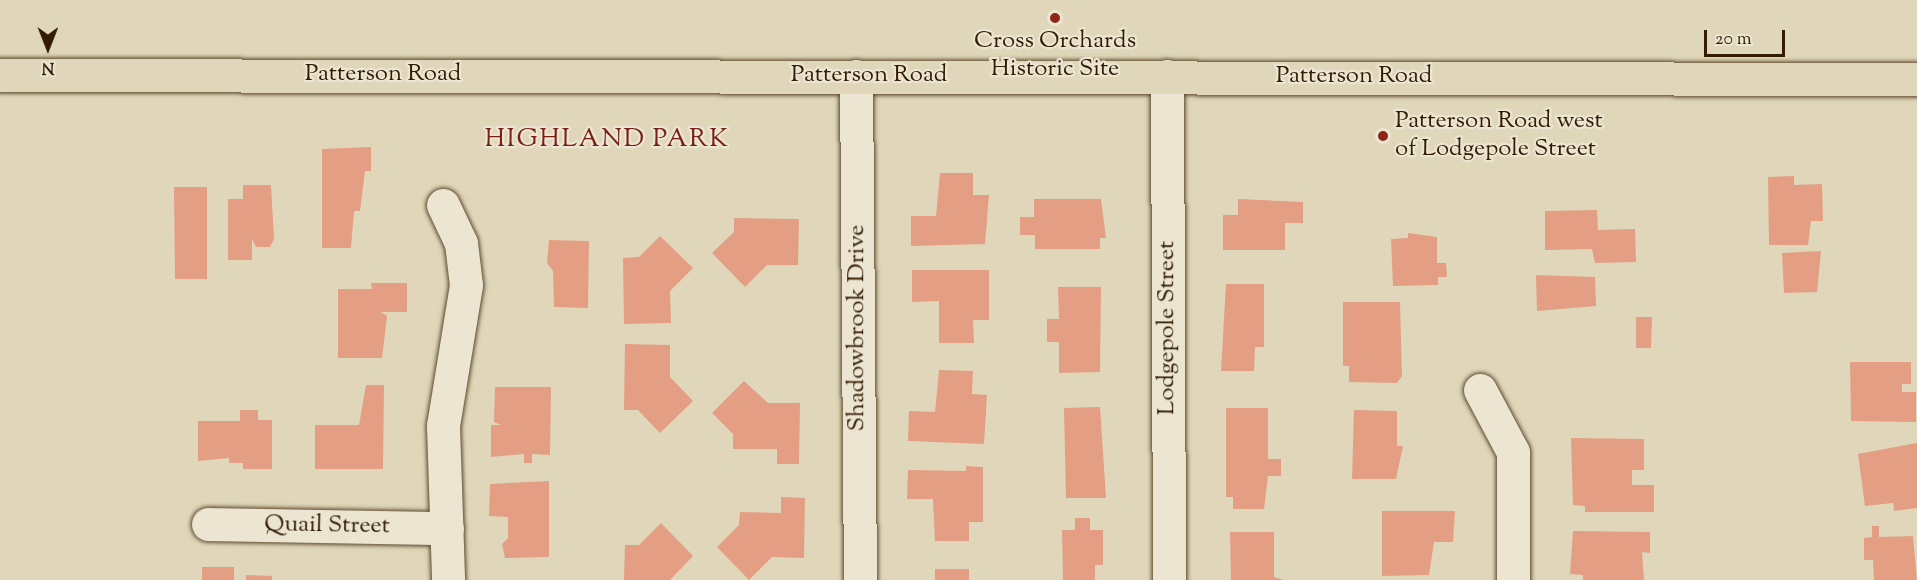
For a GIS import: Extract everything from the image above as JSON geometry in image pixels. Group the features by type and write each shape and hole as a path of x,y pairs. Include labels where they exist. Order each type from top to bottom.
{"main road":[{"name":"Patterson Road","path":"0,75 1917,79"}],"street":[{"name":"Shadowbrook Drive","path":"856,76 860,580"},
{"name":"Lodgepole Street","path":"1167,76 1169,580"},
{"path":"443,205 461,243 466,285 443,426 448,580"},
{"path":"1480,390 1513,452 1513,580"},
{"name":"Quail Street","path":"208,524 447,528"}],"building":[{"path":"371,147 371,171 365,171 360,211 354,211 351,248 322,248 322,149"},
{"path":"940,173 973,173 973,195 989,195 985,244 911,246 911,216 936,216"},
{"path":"1794,176 1794,185 1822,184 1823,221 1811,221 1808,245 1769,245 1768,177"},
{"path":"243,185 271,185 274,239 270,247 256,247 252,239 252,260 228,260 228,199 243,199"},
{"path":"174,187 207,187 207,279 175,279"},
{"path":"1034,199 1101,199 1106,238 1100,238 1100,249 1035,249 1035,235 1020,235 1020,217 1034,217"},
{"path":"1238,199 1303,202 1303,223 1285,223 1285,250 1223,250 1223,215 1238,215"},
{"path":"1597,210 1598,230 1635,229 1636,262 1595,263 1592,249 1545,250 1545,211"},
{"path":"734,218 799,219 798,265 767,265 745,287 712,253 734,232"},
{"path":"1408,233 1437,237 1437,263 1446,263 1447,277 1438,277 1438,285 1393,286 1391,239 1408,238"},
{"path":"660,236 693,268 670,291 671,323 624,324 623,258 639,257"},
{"path":"549,240 589,241 588,308 554,307 553,271 547,263"},
{"path":"1821,251 1817,292 1784,293 1782,253"},
{"path":"912,270 989,270 989,320 973,320 974,343 939,343 939,301 912,302"},
{"path":"1536,275 1595,277 1596,306 1537,311"},
{"path":"371,283 407,283 407,312 381,312 387,316 382,358 338,358 338,289 372,289"},
{"path":"1226,284 1264,284 1264,347 1255,347 1254,371 1221,371"},
{"path":"1058,287 1101,287 1100,372 1059,373 1059,342 1047,342 1047,319 1059,319"},
{"path":"1343,302 1400,302 1402,376 1397,383 1349,382 1349,366 1343,366"},
{"path":"1636,317 1652,317 1651,348 1636,348"},
{"path":"625,344 670,345 670,377 693,401 660,433 638,410 624,410"},
{"path":"1850,362 1911,362 1911,384 1902,384 1902,392 1916,392 1916,422 1851,421"},
{"path":"939,370 973,371 972,394 987,395 984,444 908,441 909,411 935,412"},
{"path":"744,381 768,403 800,403 799,464 777,464 777,449 733,449 733,434 712,413"},
{"path":"366,385 384,385 383,469 315,469 315,425 359,425"},
{"path":"495,387 551,387 550,455 532,454 532,463 524,463 524,454 491,457 491,425 501,425 494,422"},
{"path":"1100,407 1106,498 1066,498 1064,408"},
{"path":"1226,408 1268,408 1268,459 1281,459 1281,476 1268,476 1264,509 1233,509 1233,497 1226,497"},
{"path":"240,410 258,410 258,420 272,420 272,469 243,469 243,463 229,463 229,458 198,461 198,421 240,421"},
{"path":"1354,410 1397,411 1397,446 1403,446 1396,479 1352,479"},
{"path":"1571,438 1644,439 1644,470 1632,470 1632,485 1654,485 1654,512 1585,512 1585,506 1573,505"},
{"path":"1917,443 1917,508 1894,511 1893,503 1865,506 1858,454"},
{"path":"966,466 983,467 983,522 969,522 969,541 935,541 933,499 907,499 908,470 966,471"},
{"path":"549,481 549,557 505,558 502,544 508,538 508,517 489,516 490,484"},
{"path":"781,497 805,498 804,558 772,557 749,580 717,547 739,525 740,512 781,513"},
{"path":"1382,511 1455,511 1453,542 1434,542 1429,575 1382,576"},
{"path":"1075,518 1090,518 1090,530 1103,530 1103,565 1095,565 1095,580 1063,580 1062,530 1075,530"},
{"path":"661,523 693,556 670,580 624,580 625,545 639,545"},
{"path":"1872,526 1879,526 1879,537 1913,536 1917,580 1874,580 1873,560 1864,560 1864,538 1872,537"},
{"path":"1573,531 1650,532 1650,553 1642,552 1644,580 1583,580 1583,575 1570,574"},
{"path":"1230,532 1274,532 1274,577 1284,580 1231,580"},
{"path":"202,567 234,567 234,580 202,580"},
{"path":"935,569 969,569 969,580 935,580"},
{"path":"246,575 272,576 272,580 246,580"}],"place":[{"name":"Cross Orchards Historic Site","path":"1055,18"},
{"name":"Patterson Road west of Lodgepole Street","path":"1383,136"}],"district":[{"name":"HIGHLAND PARK","path":"607,140"}]}
